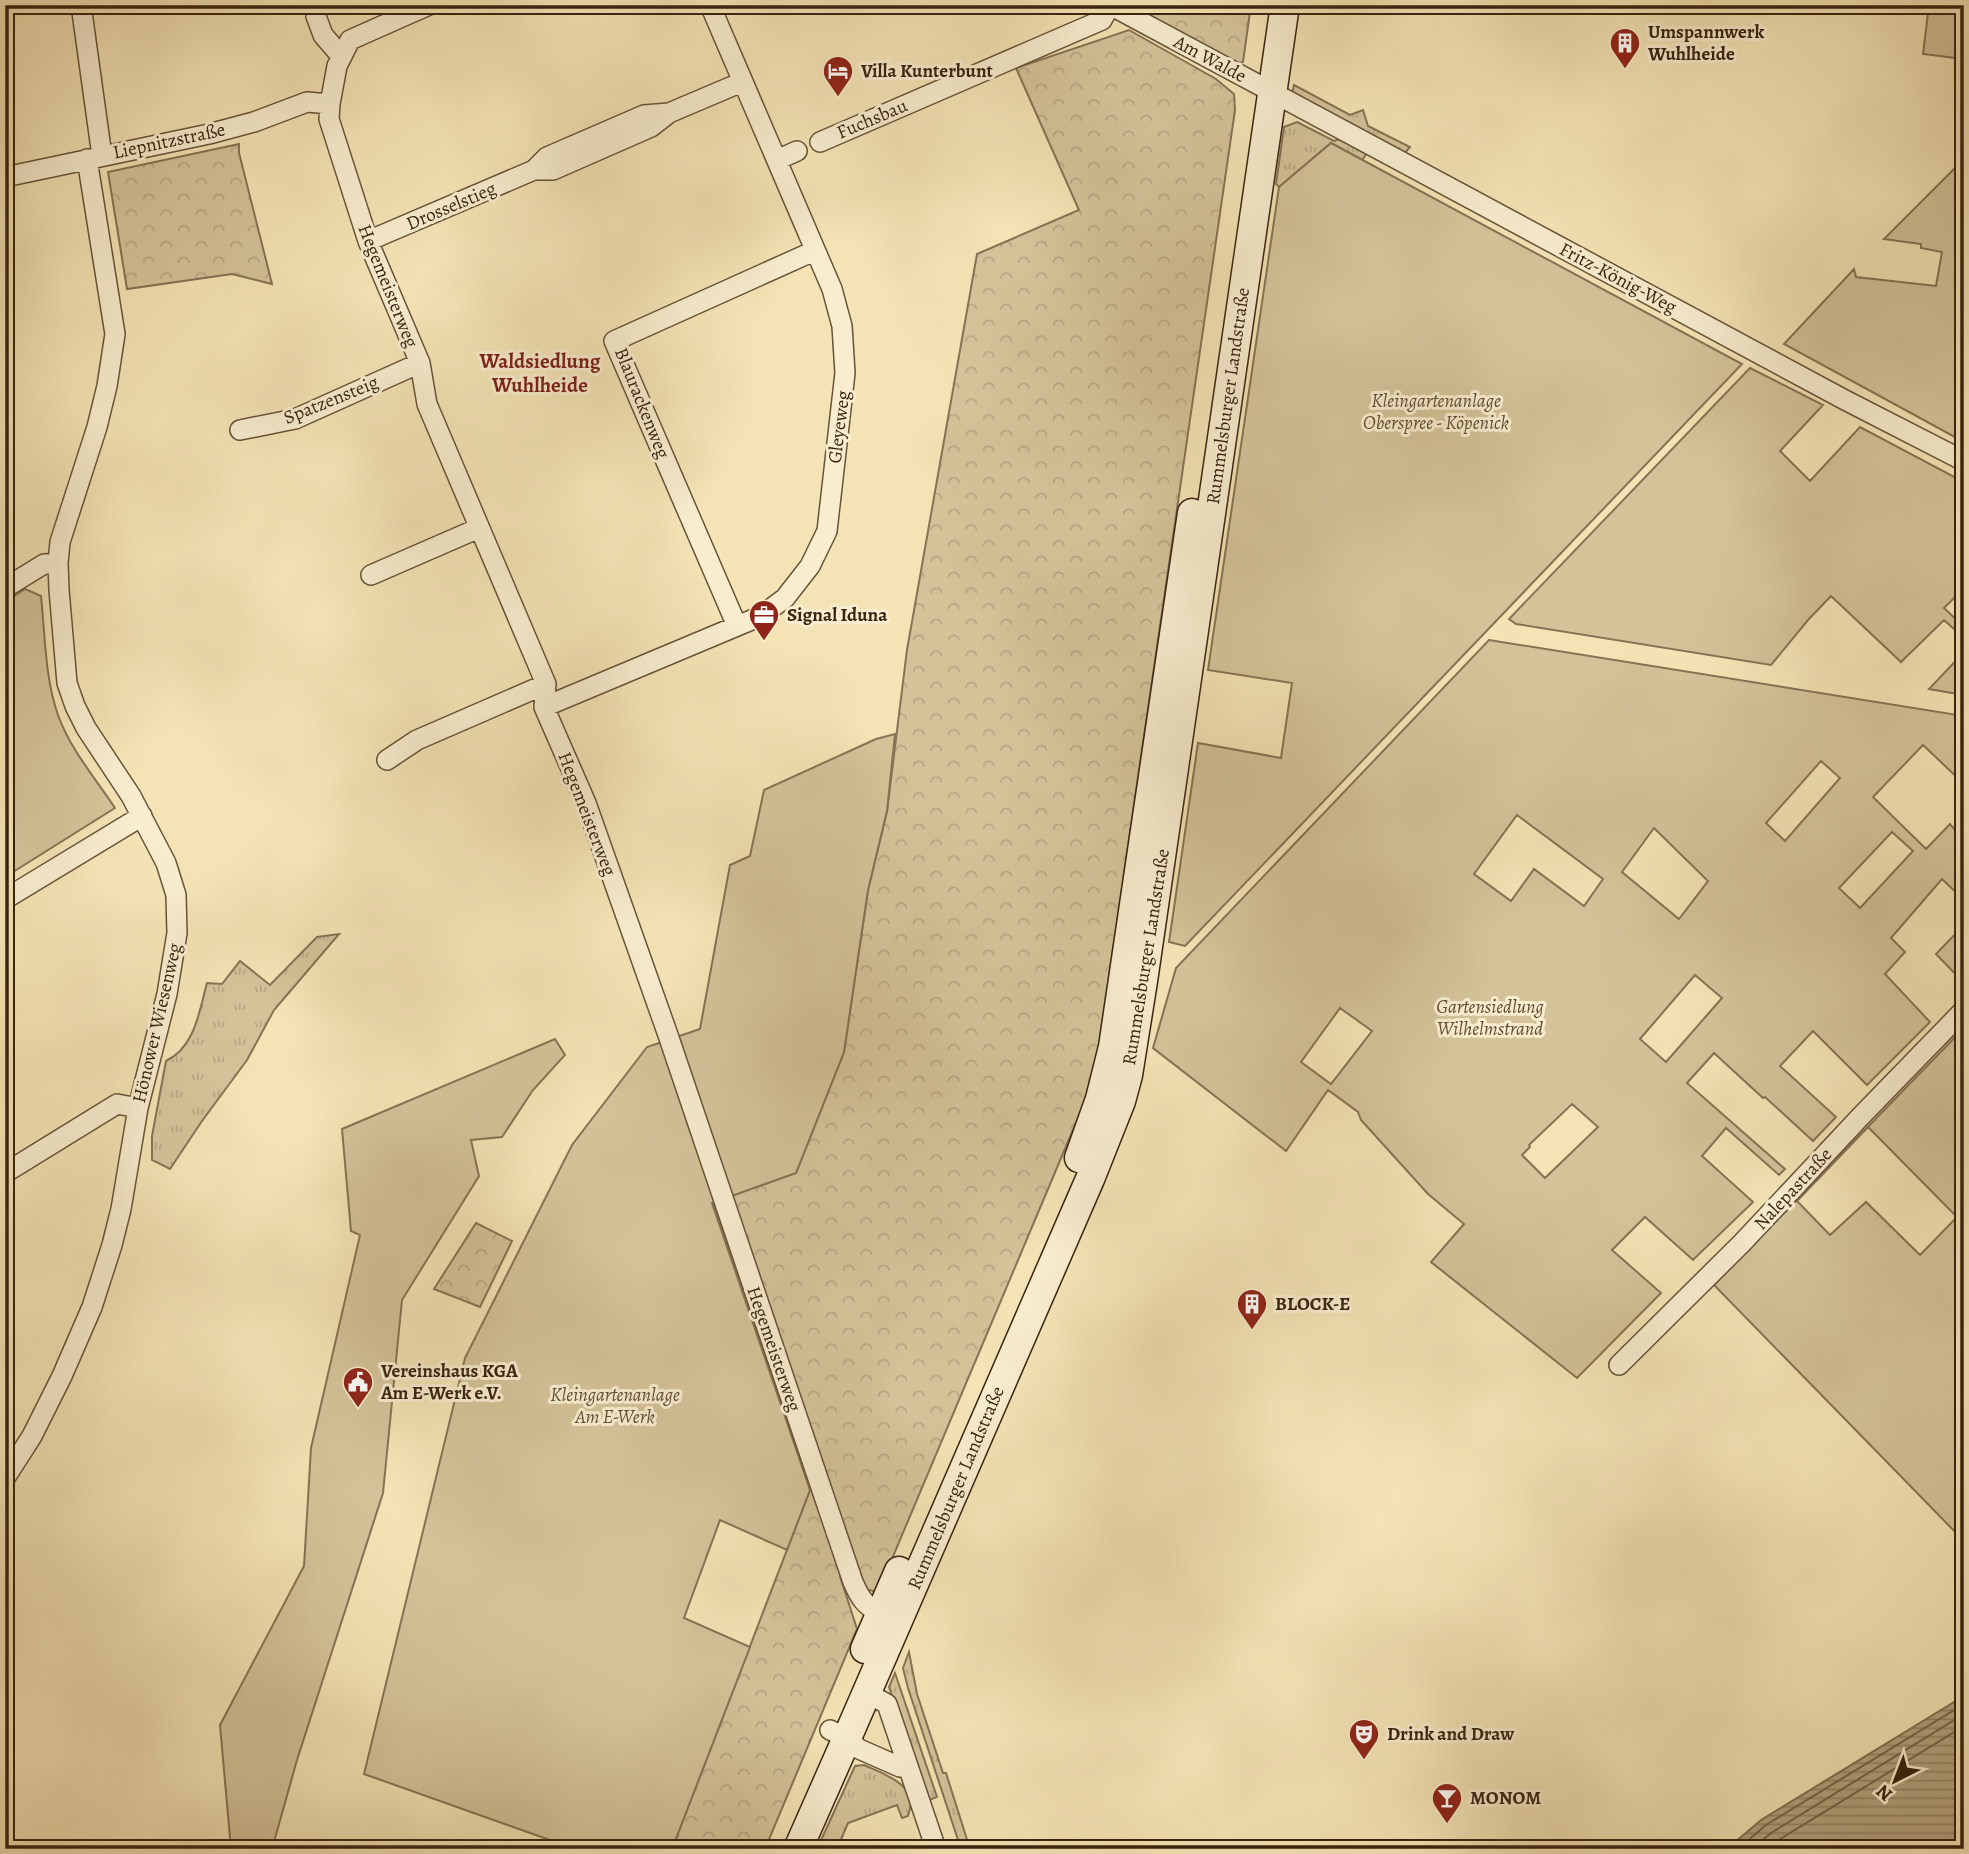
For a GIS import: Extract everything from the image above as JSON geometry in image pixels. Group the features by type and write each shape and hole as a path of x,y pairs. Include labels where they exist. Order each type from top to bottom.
{"main road":[{"name":"Rummelsburger Landstraße","path":"778,1849 839,1734 867,1693 1095,1168 1113,1125 1128,1075 1147,954 1264,88 1267,5"},
{"name":"Rummelsburger Landstraße","path":"798,1849 880,1613 1082,1152 1107,1073 1236,235 1264,88 1285,5"}],"street":[{"name":"Hönower Wiesenweg","path":"5,1478 32,1436 59,1384 92,1307 116,1231 138,1108 167,994 177,933 176,895 166,863 142,816 86,728 67,683 58,563 60,542 97,427 115,334 94,157 81,5"},
{"path":"316,16 323,35 341,56 350,40 429,5"},
{"name":"Gleyeweg","path":"544,708 761,616 785,598 810,566 827,531 845,373 842,326 832,289 710,5"},
{"name":"Am Walde","path":"1110,5 1264,88"},
{"name":"Fuchsbau","path":"820,142 1102,20 1110,5"},
{"name":"Hegemeisterweg","path":"341,56 329,118 368,241 420,363 427,404 546,684 544,708 586,803 668,1035 853,1582 866,1606 880,1613"},
{"name":"Drosselstieg","path":"368,241 534,170 553,170 651,127 669,113 742,82"},
{"name":"Fritz-König-Weg","path":"1264,88 1964,461"},
{"name":"Liepnitzstraße","path":"5,177 209,134 254,122 307,102 330,104"},
{"path":"777,160 797,151"},
{"name":"Blaurackenweg","path":"737,626 614,341 814,251"},
{"name":"Spatzensteig","path":"240,430 295,419 420,363"},
{"path":"371,575 479,528"},
{"path":"5,588 44,564 58,563"},
{"path":"387,760 417,740 546,684"},
{"path":"5,899 142,816"},
{"name":"Nalepastraße","path":"1619,1365 1742,1243 1964,1010"},
{"path":"5,1173 117,1104 138,1108"},
{"path":"867,1693 887,1704 936,1849"},
{"path":"839,1734 859,1749 900,1767 907,1766"}],"green space":[{"path":"1125,5 1251,5 1243,62 1235,64"},
{"path":"1929,5 1964,5 1964,59 1923,54"},
{"path":"1129,30 1216,79 1234,94 1235,110 1094,1080 878,1592 864,1589 848,1552 840,1576 857,1629 765,1849 672,1849 810,1490 712,1202 796,1173 844,1052 868,890 887,811 907,650 977,254 1079,210 1016,68"},
{"path":"1294,85 1350,115 1363,110 1368,126 1410,147 1404,154 1292,94"},
{"path":"1297,122 1334,141 1340,139 1367,153 1362,160 1331,143 1279,187 1276,184 1284,127"},
{"name":"Kleingartenanlage Oberspree - Köpenick","path":"1331,143 1742,364 1185,946 1169,942 1198,743 1281,758 1292,683 1208,670 1279,187"},
{"path":"239,144 272,284 232,274 127,289 108,172"},
{"path":"1964,159 1964,442 1784,344 1854,269 1856,277 1936,286 1942,252 1921,248 1921,244 1884,239"},
{"path":"1750,368 1823,405 1780,451 1810,481 1860,427 1964,482 1964,588 1944,608 1964,627 1964,638 1944,620 1901,662 1831,596 1771,665 1516,624 1509,619"},
{"path":"25,589 41,596 50,687 63,728 76,752 115,808 5,877 5,602"},
{"name":"Gartensiedlung Wilhelmstrand","path":"1489,640 1964,716 1964,784 1923,745 1873,797 1926,849 1950,824 1955,830 1964,822 1964,900 1942,879 1891,938 1905,952 1885,974 1930,1022 1867,1085 1813,1031 1780,1066 1836,1117 1813,1141 1714,1053 1687,1083 1785,1169 1779,1175 1726,1128 1702,1156 1753,1202 1693,1260 1645,1217 1612,1250 1661,1293 1577,1378 1431,1262 1464,1224 1428,1194 1361,1120 1358,1112 1328,1090 1286,1151 1153,1048 1176,968","holes":["1821,761 1840,778 1785,841 1766,823","1517,815 1603,879 1584,906 1534,869 1511,901 1474,874","1654,828 1708,881 1679,919 1622,872","1892,832 1913,851 1860,908 1839,888","1695,975 1722,998 1666,1062 1640,1039","1340,1008 1372,1031 1331,1084 1301,1062","1572,1104 1598,1127 1545,1178 1522,1155 1529,1145"]},
{"path":"1964,652 1964,695 1929,689"},
{"name":"Kleingartenanlage Am E-Werk","path":"895,734 887,811 868,890 844,1052 796,1173 712,1203 810,1490 787,1550 720,1520 684,1618 750,1647 672,1849 575,1849 364,1774 465,1358 572,1145 647,1047 700,1029 730,865 750,856 764,790 876,739"},
{"path":"1964,925 1964,983 1936,954"},
{"path":"339,934 274,1010 247,1060 170,1169 152,1160 152,1136 166,1061 176,1055 190,1038 207,983 222,984 240,961 270,985 317,937"},
{"path":"1964,1028 1964,1202 1958,1209 1964,1215 1964,1541 1714,1285","holes":["1868,1127 1957,1217 1920,1255 1866,1202 1830,1235 1797,1201"]},
{"path":"555,1039 565,1055 533,1090 502,1137 471,1140 479,1176 402,1300 383,1493 297,1760 272,1849 231,1849 220,1725 304,1566 311,1448 360,1235 351,1231 342,1129"},
{"path":"476,1223 512,1241 480,1307 434,1289"},
{"path":"909,1652 917,1694 970,1849 961,1849 908,1688 903,1668"},
{"path":"895,1673 937,1797 927,1801 889,1687"},
{"path":"864,1765 891,1777 905,1789 910,1805 908,1816 902,1818 897,1805 848,1823 837,1849 817,1849 855,1766"}],"water":[{"path":"1964,1696 1964,1849 1727,1849 1761,1820"}],"place":[{"name":"Umspannwerk Wuhlheide","path":"1625,70"},
{"name":"Villa Kunterbunt","path":"838,98"},
{"name":"Signal Iduna","path":"764,642"},
{"name":"BLOCK-E","path":"1252,1331"},
{"name":"Vereinshaus KGA Am E-Werk e.V.","path":"358,1409"},
{"name":"Drink and Draw","path":"1364,1761"},
{"name":"MONOM","path":"1447,1825"}],"district":[{"name":"Waldsiedlung Wuhlheide","path":"540,373"}]}
